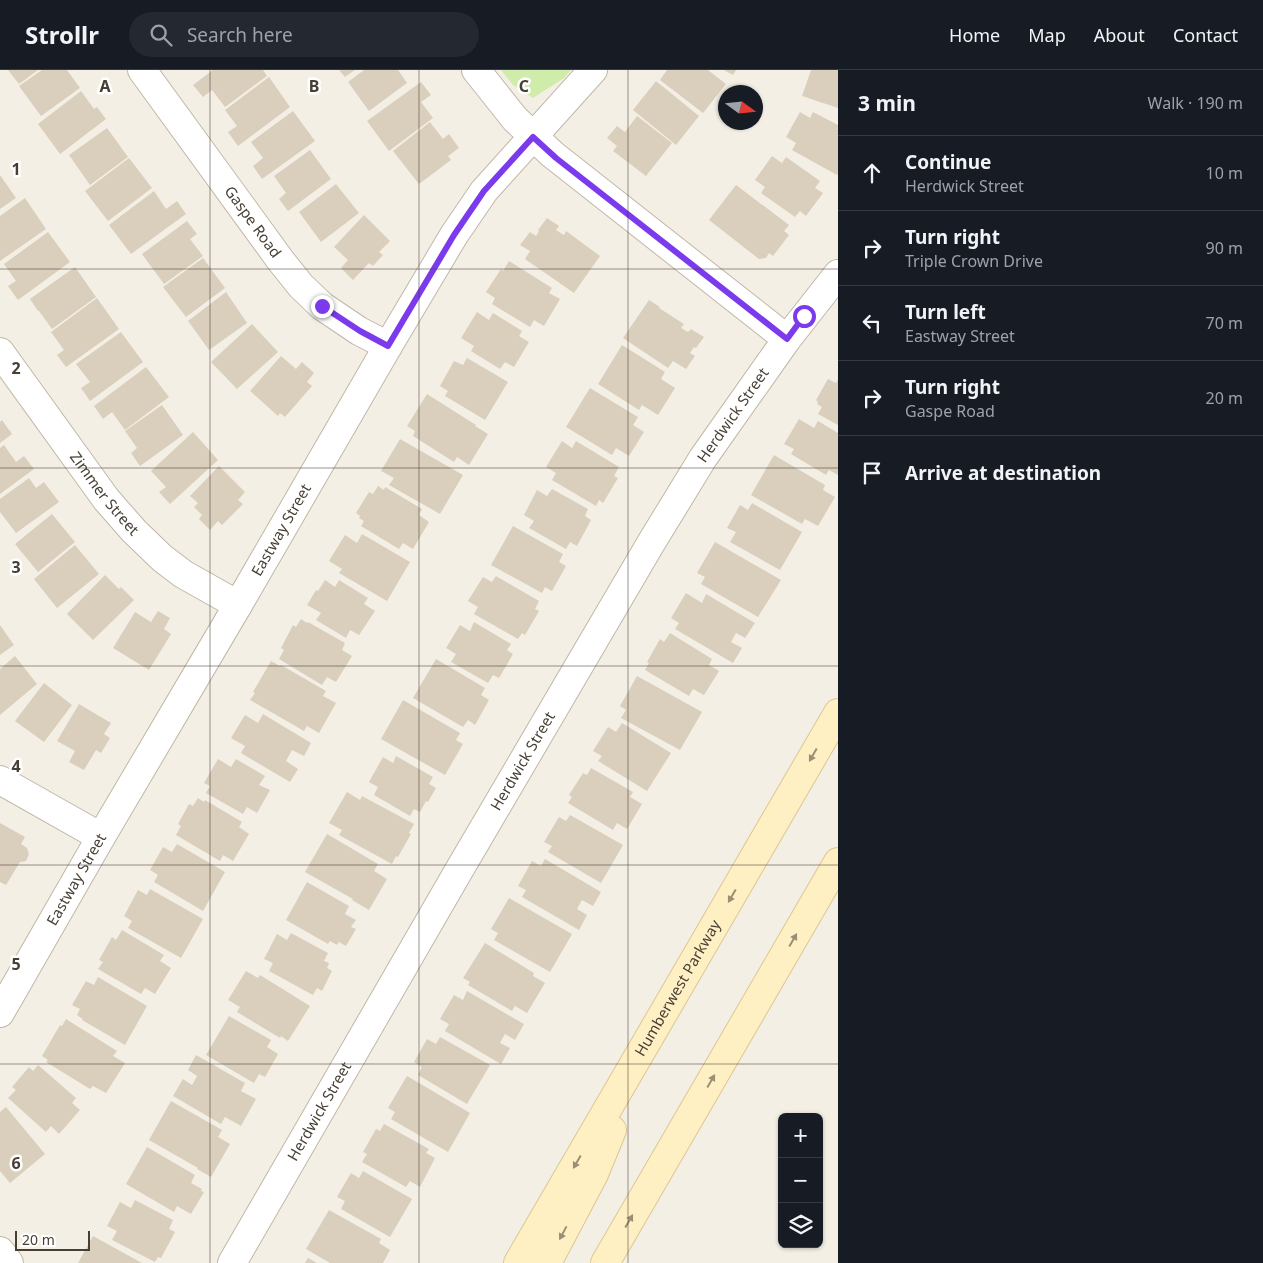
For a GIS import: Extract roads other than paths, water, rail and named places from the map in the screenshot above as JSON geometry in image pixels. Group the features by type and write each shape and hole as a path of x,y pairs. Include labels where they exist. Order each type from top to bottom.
{"main road":[{"name":"Humberwest Parkway","path":"518,1263 838,713"},
{"path":"605,1263 838,862"},
{"path":"547,1263 594,1174 654,1029"}],"street":[{"name":"Gaspe Road","path":"142,70 301,286 322,306 360,331 388,346"},
{"path":"476,70 500,101 533,137 556,158 787,339"},
{"name":"Eastway Street","path":"0,1013 454,235 484,191 593,70"},
{"name":"Herdwick Street","path":"232,1263 463,863 703,458 787,339 838,274"},
{"name":"Zimmer Street","path":"0,352 106,499 134,531 162,558 183,574 238,605"},
{"path":"0,780 101,838"},
{"path":"0,1251 9,1263"}]}
